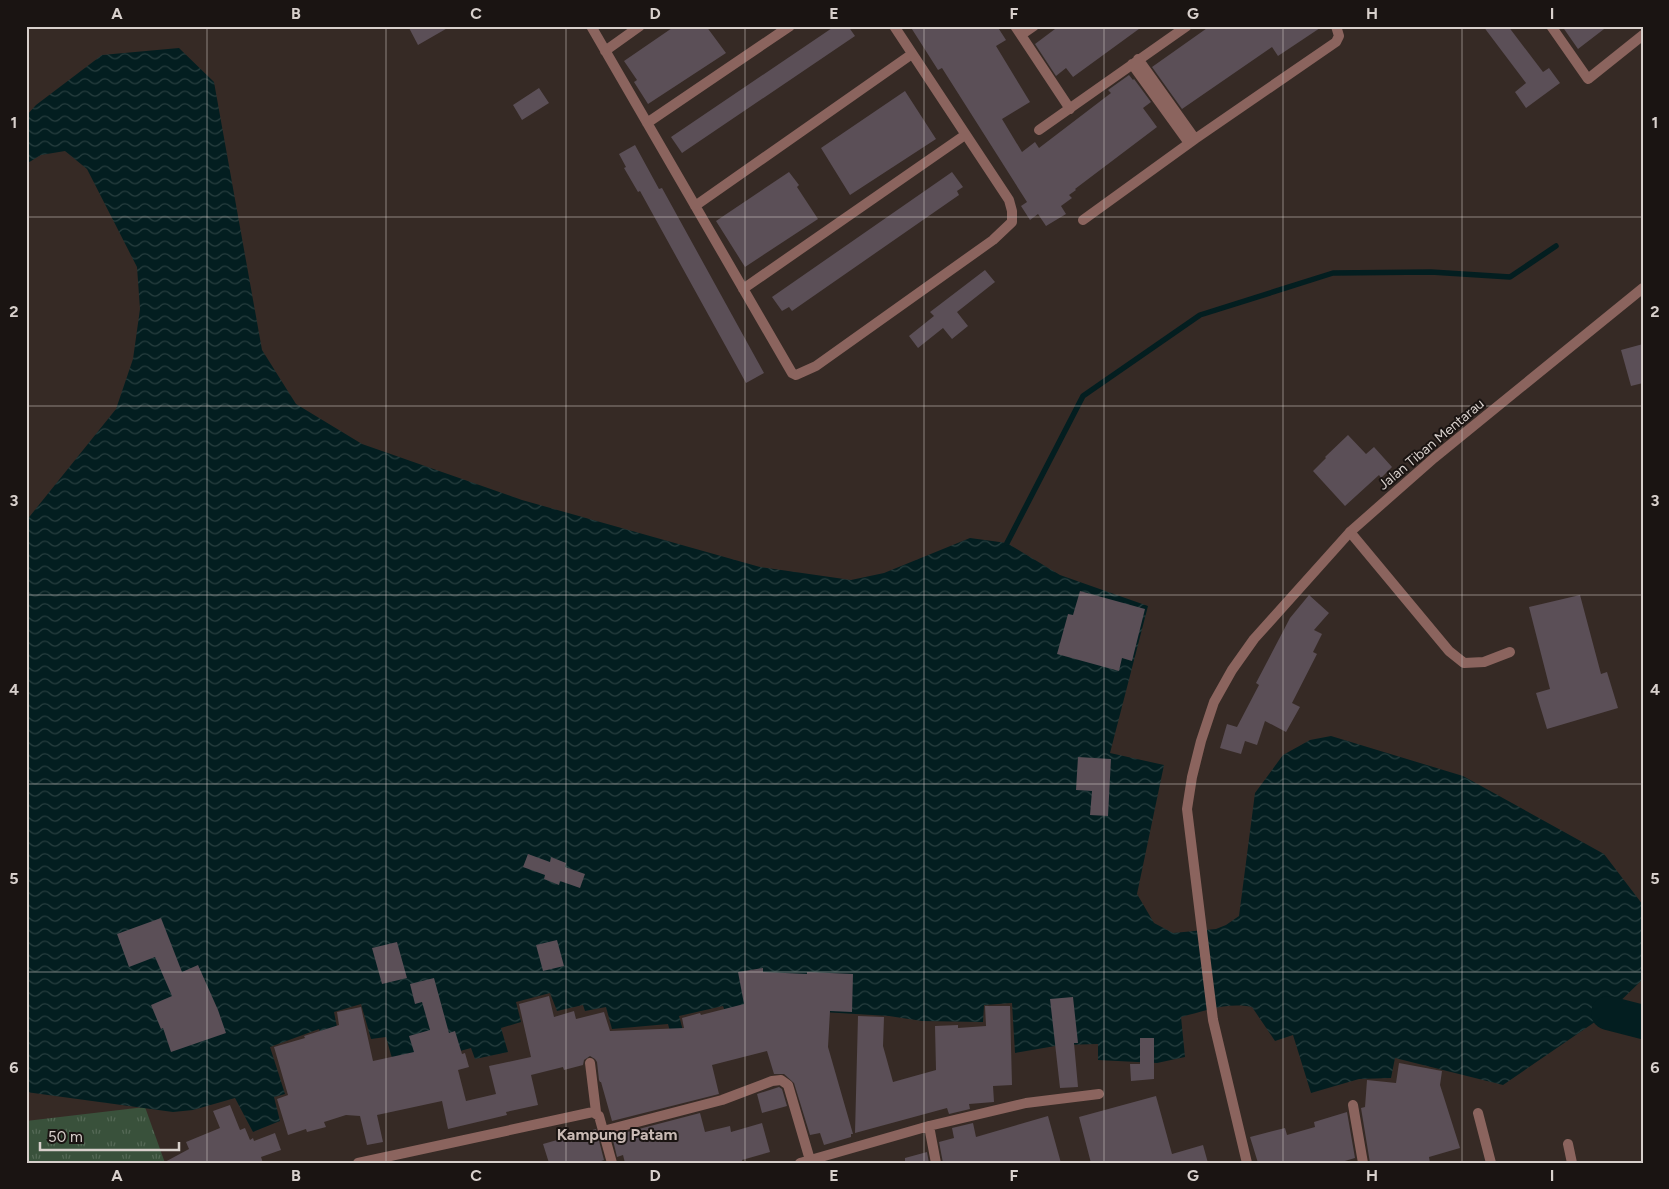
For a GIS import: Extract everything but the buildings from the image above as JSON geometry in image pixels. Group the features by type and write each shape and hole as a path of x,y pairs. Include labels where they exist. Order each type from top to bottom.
{"street":[{"path":"591,26 792,373 800,374 816,366 993,240 1012,222 1009,200 894,26"},
{"path":"605,51 640,26"},
{"path":"647,124 790,26"},
{"path":"1015,26 1070,109"},
{"path":"1021,35 1034,26"},
{"path":"1039,130 1187,26"},
{"path":"1084,220 1192,141 1336,42 1339,36 1336,26"},
{"path":"1551,26 1588,79 1643,34"},
{"path":"695,206 912,54"},
{"path":"1135,62 1192,141"},
{"path":"744,289 965,134"},
{"name":"Jalan Tiban Mentarau","path":"1246,1162 1213,1020 1187,809 1192,777 1201,741 1214,702 1232,670 1254,639 1350,532 1434,458 1643,288"},
{"path":"1350,532 1450,651 1464,663 1484,662 1510,652"},
{"path":"590,1063 596,1112 599,1116 612,1163"},
{"path":"603,1131 722,1100 772,1081 781,1080 788,1085 805,1161 929,1126 1026,1104 1099,1094"},
{"path":"1354,1105 1363,1163"},
{"path":"358,1163 596,1112"},
{"path":"1478,1113 1491,1163"},
{"path":"929,1126 936,1163"},
{"path":"1568,1144 1572,1163"}],"green space":[{"path":"145,1107 165,1163 26,1163 26,1121"}],"water":[{"path":"179,48 214,82 262,350 296,404 362,444 522,500 760,567 851,580 884,573 970,538 1007,543 1060,575 1148,606 1110,753 1164,765 1137,894 1154,923 1173,933 1216,929 1239,916 1255,793 1283,755 1310,740 1331,736 1463,776 1604,854 1643,905 1643,979 1608,1013 1503,1085 1395,1058 1391,1078 1359,1079 1311,1093 1293,1035 1275,1041 1252,1007 1243,1006 1216,1008 1181,1017 1185,1057 1157,1063 1098,1060 1098,1044 1061,1045 1015,1053 1012,1003 984,1005 983,1022 922,1021 889,1016 806,1011 728,1020 723,1006 679,1016 692,1064 680,1067 668,1024 612,1029 606,1007 585,1011 583,1005 557,1011 550,993 516,1002 521,1022 501,1028 508,1052 475,1059 471,1048 395,1069 386,1037 371,1039 361,1004 334,1012 339,1037 325,1042 319,1029 270,1047 285,1094 274,1097 280,1121 253,1132 235,1098 193,1110 173,1112 26,1092 26,521 116,409 133,359 140,309 137,267 87,169 65,151 41,155 26,164 26,116 36,105 102,55"}],"waterway":[{"path":"1007,543 1083,396 1200,315 1333,273 1431,272 1510,277 1556,246"},
{"path":"1608,1013 1643,1022"}],"district":[{"name":"Kampung Patam","path":"617,1134"}]}
